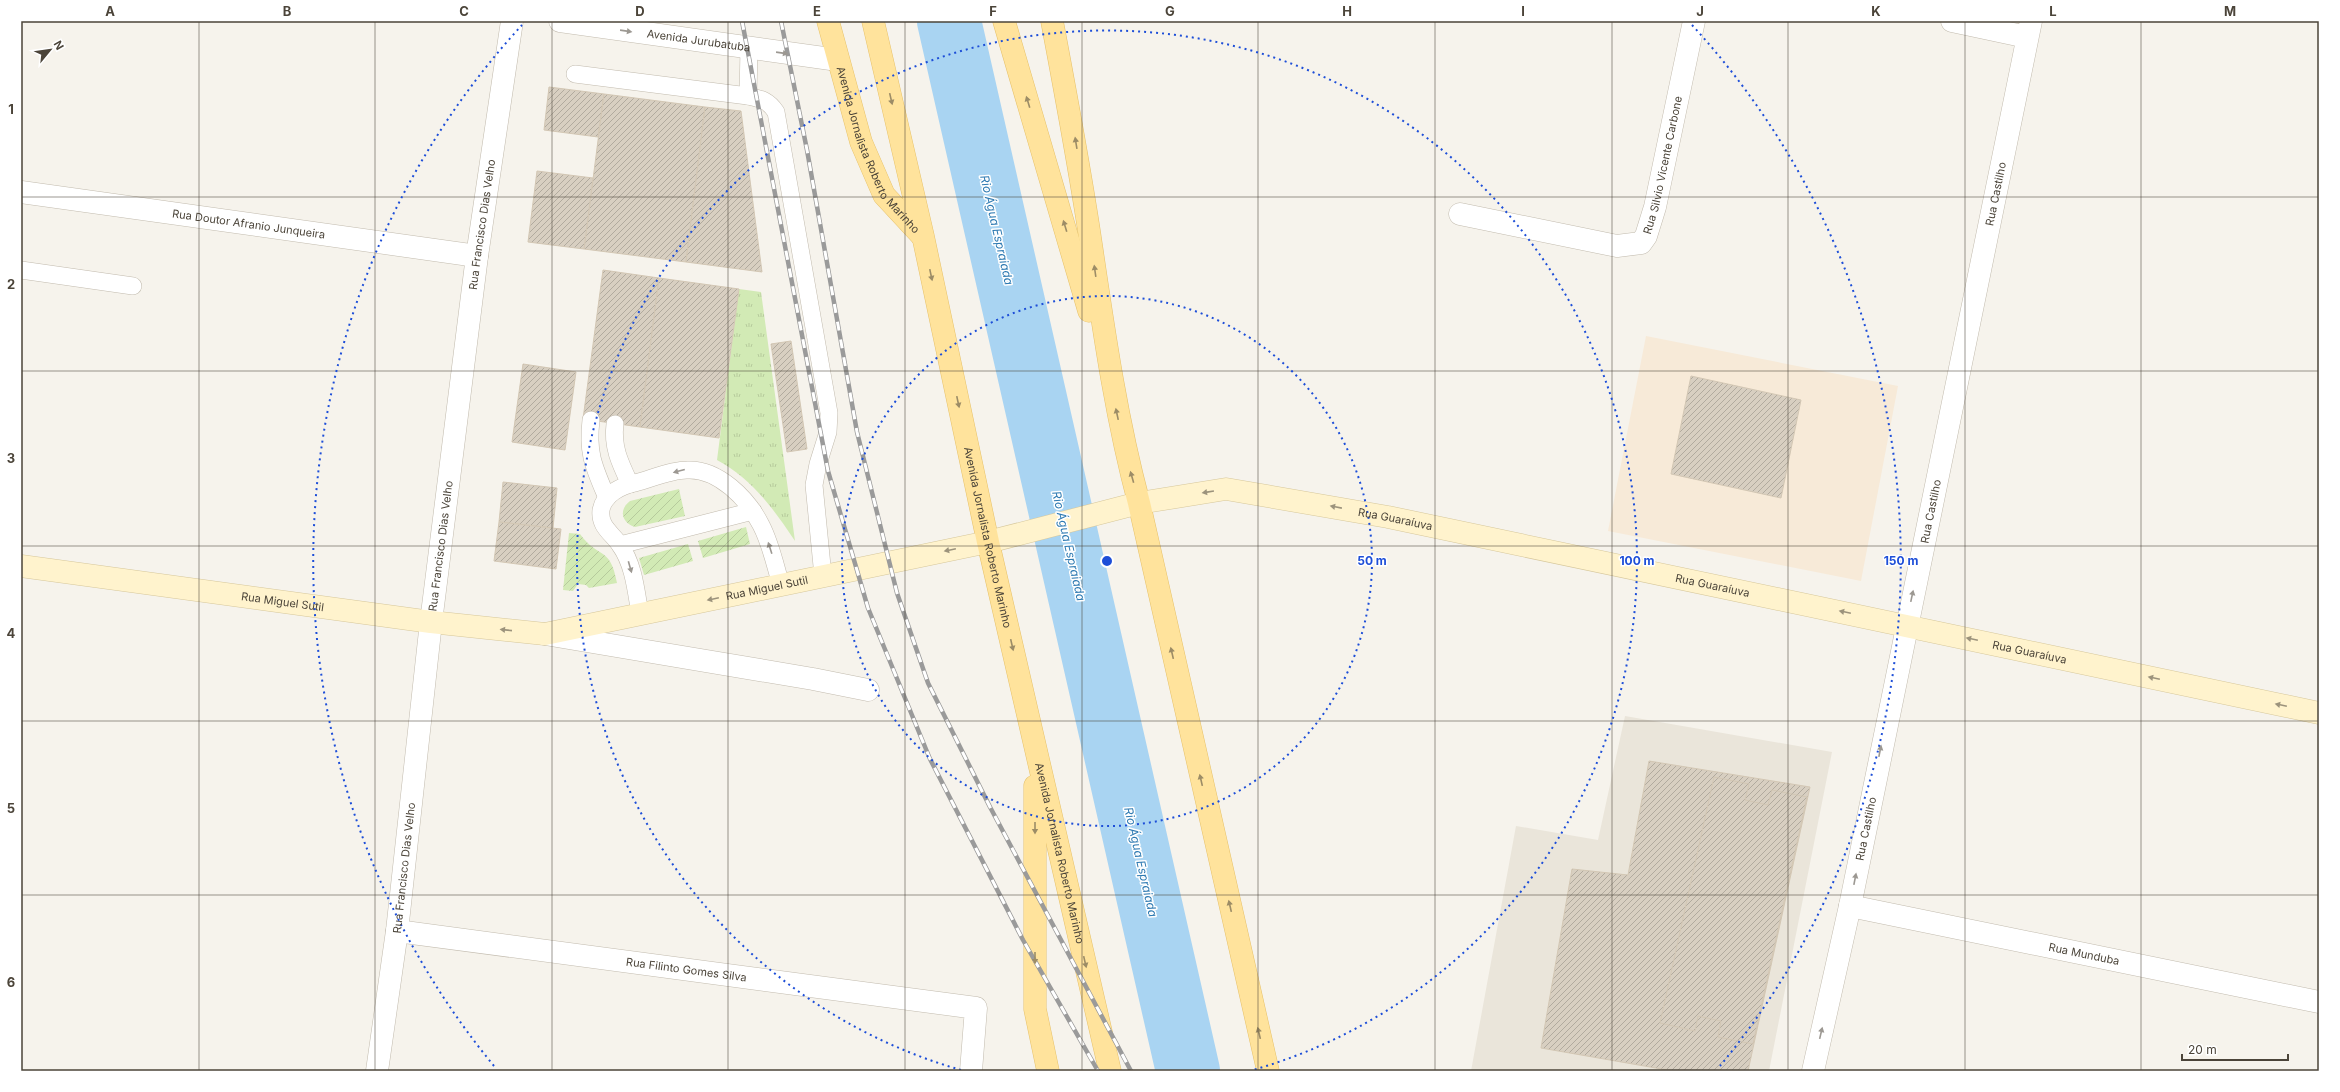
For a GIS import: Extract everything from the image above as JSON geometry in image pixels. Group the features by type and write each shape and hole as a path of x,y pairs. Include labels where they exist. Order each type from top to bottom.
{"main road":[{"name":"Avenida Jornalista Roberto Marinho","path":"828,21 861,142 884,195 923,236 988,542 1110,1071"},
{"path":"873,21 923,236"},
{"path":"1004,21 1112,385"},
{"path":"1052,21 1075,138 1112,385 1125,452 1139,503 1268,1071"},
{"path":"1035,747 1035,1009 1048,1071"}],"street":[{"name":"Rua Francisco Dias Velho","path":"377,1071 397,931 431,622 477,256 512,21"},
{"name":"Avenida Jurubatuba","path":"560,21 838,60"},
{"name":"Rua Silvio Vicente Carbone","path":"1460,214 1617,246 1641,243 1646,236 1656,207 1694,21"},
{"path":"1952,21 2029,29"},
{"name":"Rua Castilho","path":"1813,1071 1850,906 1906,625 2029,29"},
{"name":"Rua Doutor Afranio Junqueira","path":"21,192 477,256"},
{"name":"Rua Guaraíuva","path":"988,542 1098,515 1139,503 1226,489 1282,497 1388,516 2319,713"},
{"name":"Rua Miguel Sutil","path":"545,634 988,542"},
{"name":"Rua Miguel Sutil","path":"21,566 431,622 545,634 812,679 868,690"},
{"name":"Rua Munduba","path":"1850,906 2319,1002"},
{"name":"Rua Filinto Gomes Silva","path":"397,931 976,1008 972,1071"}],"lane":[{"path":"748,96 749,48"},
{"path":"575,74 764,99 771,104 776,112 829,413 828,432 818,464 814,484 824,576"},
{"path":"21,270 134,286"},
{"path":"591,420 588,443 592,464 607,498"},
{"path":"615,424 614,438 617,455 630,484"},
{"path":"640,614 631,565 620,544 601,522 602,508 607,498 618,489 630,484 686,469 700,470 722,480 753,510 770,547 781,585"},
{"path":"620,544 753,510"}],"shaded area":[{"path":"1646,336 1898,386 1861,581 1608,531"},
{"path":"1625,716 1832,752 1769,1071 1471,1071 1516,826 1598,840"}],"green space":[{"path":"739,289 761,292 795,541 761,495 741,476 717,460"},
{"path":"679,489 685,516 635,527 627,523 623,516 624,508 630,501"},
{"path":"746,527 750,544 703,558 698,541"},
{"path":"569,533 580,534 587,542 607,558 611,563 617,583 589,588 586,585 578,584 573,591 563,590"},
{"path":"688,544 693,561 644,575 639,558"}],"building":[{"path":"549,87 604,94 598,137 544,130"},
{"path":"604,94 705,107 686,262 584,249"},
{"path":"705,107 741,111 762,272 686,262"},
{"path":"537,171 593,178 584,249 528,242"},
{"path":"603,270 659,278 640,427 583,419"},
{"path":"659,278 739,289 719,438 640,427"},
{"path":"791,341 807,449 787,452 771,344"},
{"path":"523,364 576,372 565,450 512,442"},
{"path":"1691,376 1801,400 1781,498 1671,474"},
{"path":"503,482 557,488 553,528 499,522"},
{"path":"499,522 561,529 556,569 494,561"},
{"path":"1649,761 1810,787 1748,1071 1673,1071 1541,1048 1572,869 1628,875"},
{"path":"1714,777 1749,784 1745,800 1768,805 1772,790 1807,797 1753,1044 1718,1037 1721,1021 1698,1016 1695,1031 1660,1023"}],"waterway":[{"name":"Rio Água Espraiada","path":"949,21 1188,1071"}],"railway":[{"path":"742,21 828,471 868,608 930,759 1023,940 1098,1071"},
{"path":"781,21 807,150 857,432 897,593 928,683 990,807 1131,1071"}]}
